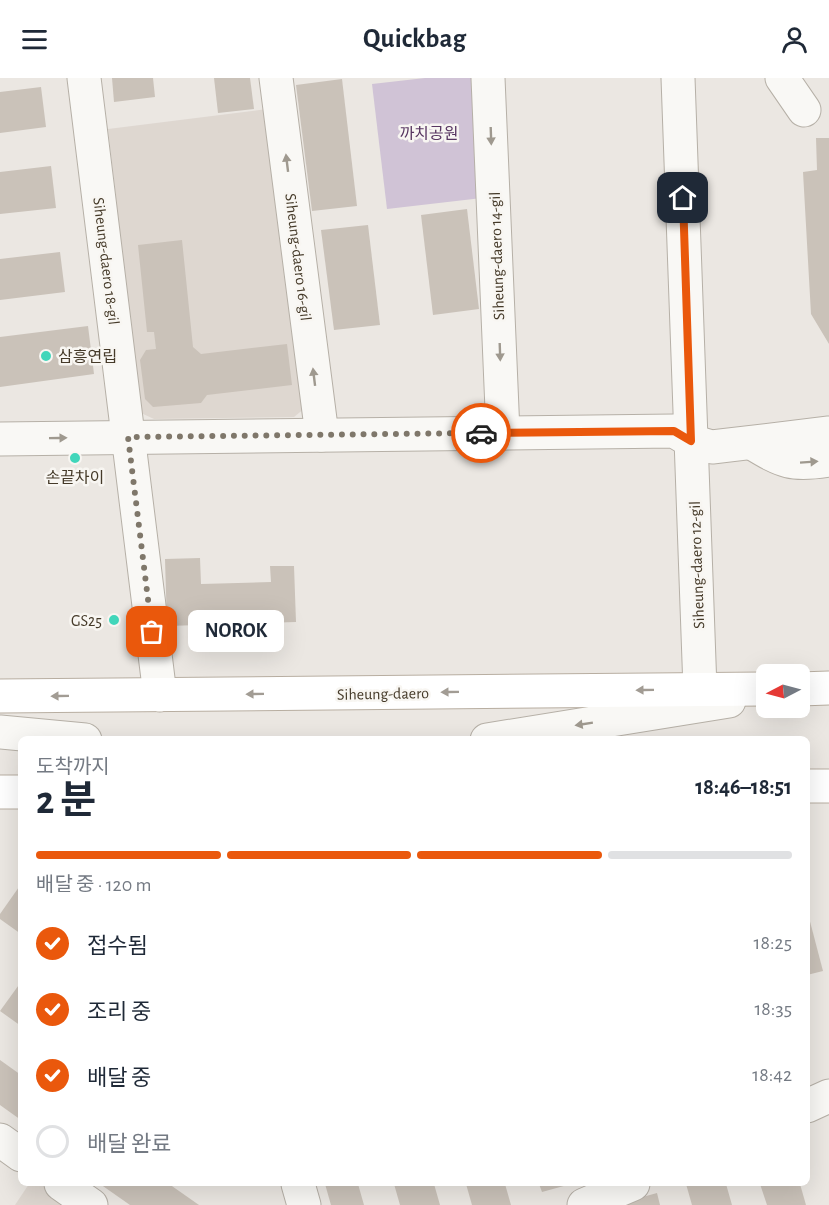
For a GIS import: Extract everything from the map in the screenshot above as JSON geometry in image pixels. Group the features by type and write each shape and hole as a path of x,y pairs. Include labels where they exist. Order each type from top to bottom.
{"main road":[{"name":"Siheung-daero","path":"0,696 756,689"},
{"path":"810,786 829,786"},
{"path":"0,792 18,792"}],"street":[{"name":"Siheung-daero 18-gil","path":"84,78 160,695"},
{"name":"Siheung-daero 16-gil","path":"276,78 322,435"},
{"name":"Siheung-daero 14-gil","path":"488,78 503,433"},
{"name":"Siheung-daero 12-gil","path":"678,78 700,689"},
{"path":"782,78 804,110"},
{"path":"0,439 674,431 691,441 712,447 829,433"},
{"path":"752,443 779,460 804,464 829,460"},
{"path":"512,736 756,697"},
{"path":"0,732 42,736"},
{"path":"0,755 18,755"},
{"path":"810,1105 829,1096"},
{"path":"0,1140 18,1153"},
{"path":"64,1186 91,1205"},
{"path":"299,1186 304,1205"},
{"path":"584,1205 628,1186"}],"shaded area":[{"path":"267,109 305,408 294,417 154,419 141,413 108,129"},
{"path":"28,1186 43,1186 71,1205 15,1205"}],"green space":[{"name":"까치공원","path":"425,78 477,78 482,198 387,209 372,84"}],"building":[{"path":"112,78 153,78 155,97 114,102"},
{"path":"214,78 250,78 254,109 218,113"},
{"path":"342,79 357,206 312,211 296,85"},
{"path":"41,87 46,127 0,133 0,92"},
{"path":"816,138 829,138 829,344 811,314 803,172 817,170"},
{"path":"51,166 56,208 0,214 0,172"},
{"path":"467,209 479,309 433,315 421,215"},
{"path":"368,225 380,325 334,330 321,230"},
{"path":"182,240 193,347 201,354 287,344 292,385 207,395 201,403 153,407 145,399 140,360 146,350 156,349 154,332 147,332 138,245"},
{"path":"60,252 65,292 0,300 0,259"},
{"name":"삼흥연립","path":"88,326 94,374 0,387 0,337"},
{"path":"200,558 201,584 271,582 270,566 294,566 296,622 167,626 165,559"},
{"path":"18,888 18,932 0,919 0,914"},
{"path":"810,921 823,971 810,974"},
{"path":"18,986 18,1024 0,1011"},
{"path":"0,1060 18,1073 18,1118 0,1105"},
{"path":"103,1186 172,1186 199,1205 130,1205"},
{"path":"326,1186 359,1186 364,1205 331,1205"},
{"path":"395,1186 435,1186 440,1205 400,1205"},
{"path":"467,1186 506,1186 511,1205 472,1205"},
{"path":"540,1186 564,1186 542,1192"},
{"path":"687,1186 727,1186 732,1205 692,1205"},
{"path":"761,1186 801,1186 806,1205 767,1205"},
{"path":"657,1193 660,1205 622,1205 621,1203"}],"way so far":[{"path":"152,632 128,437 481,433"}],"place":[{"name":"삼흥연립","path":"46,356"},
{"name":"손끝차이","path":"75,458"},
{"name":"GS25","path":"114,620"},
{"name":"NOROK","path":"152,632"}],"route":[{"path":"481,433 674,431 691,441 683,198"}]}
